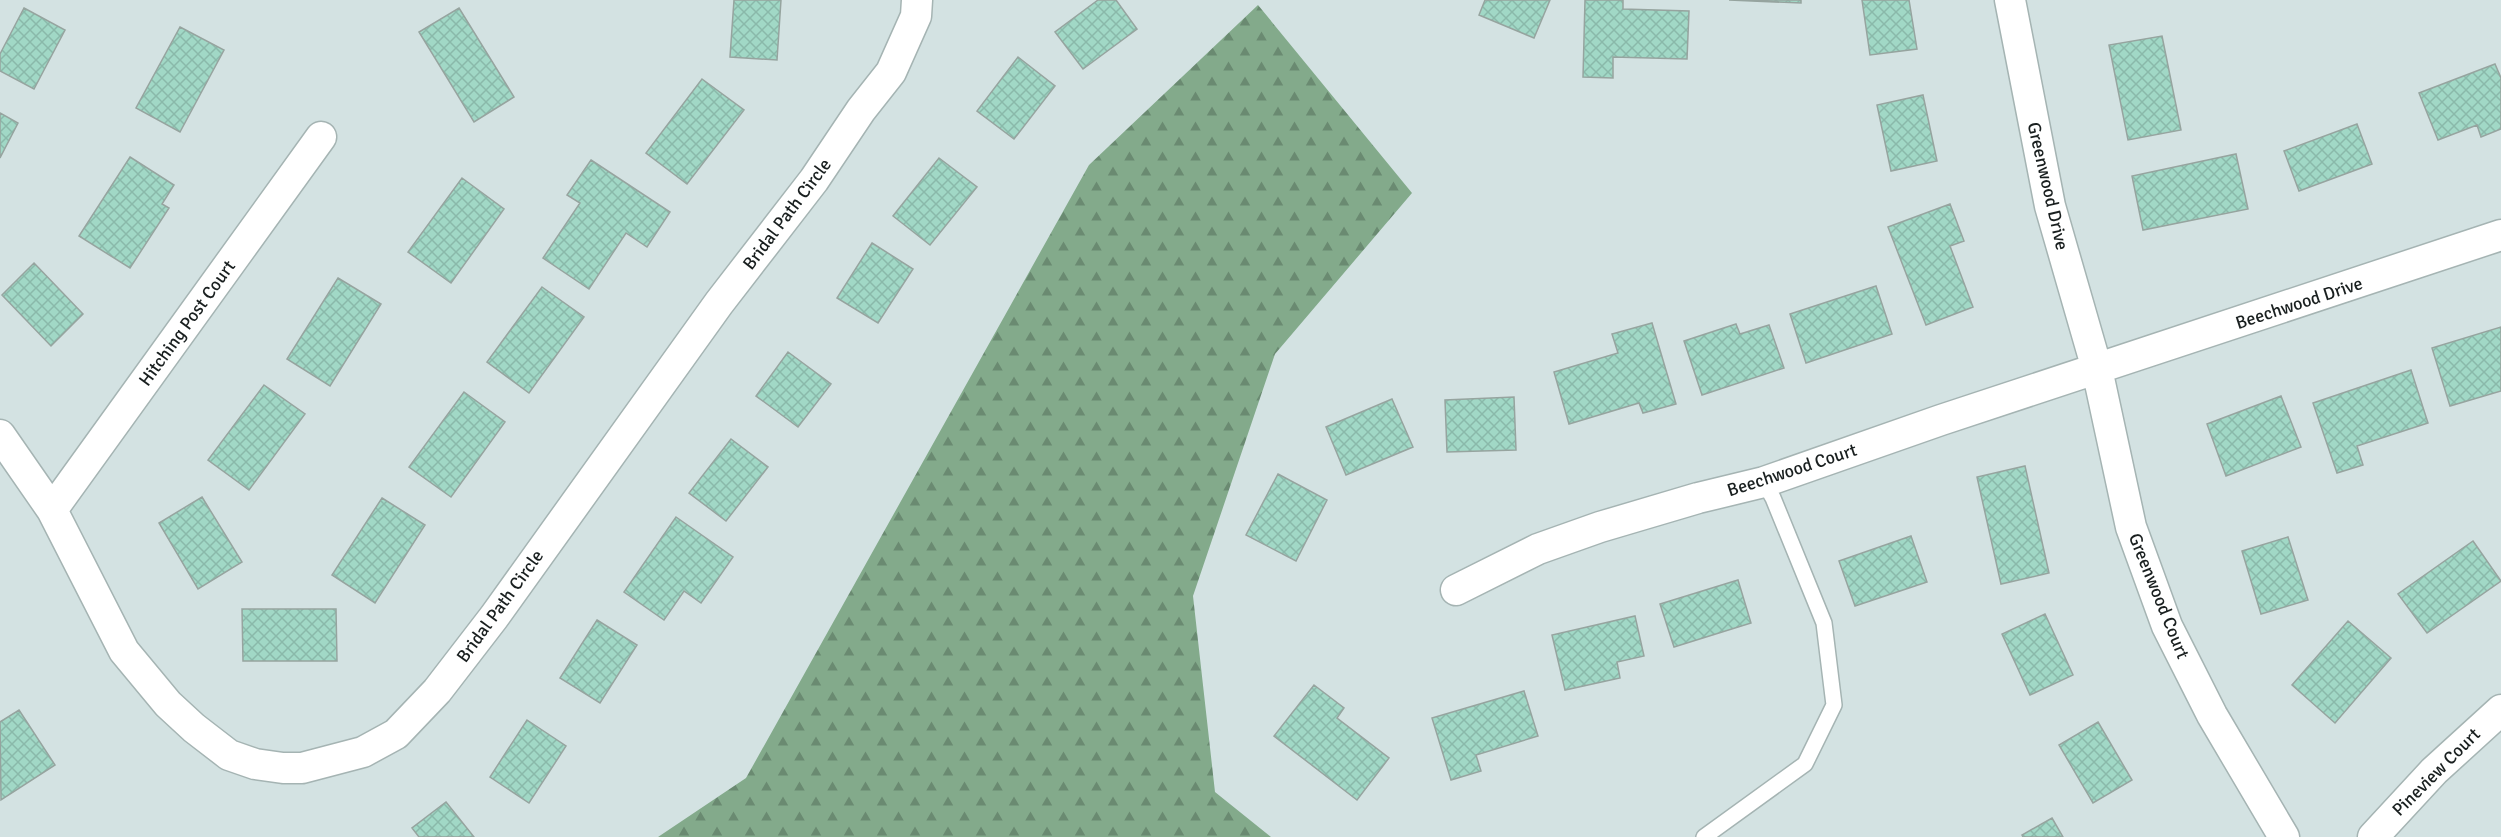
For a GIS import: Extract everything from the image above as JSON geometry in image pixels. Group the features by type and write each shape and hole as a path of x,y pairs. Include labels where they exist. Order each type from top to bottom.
{"street":[{"name":"Bridal Path Circle","path":"0,435 52,510 124,651 168,704 194,728 229,755 267,766 302,768 363,752 396,734 437,691 494,617 706,321 814,180 861,110 891,72 916,16 917,0"},
{"name":"Greenwood Drive","path":"2010,0 2050,206 2097,369"},
{"name":"Hitching Post Court","path":"52,510 321,136"},
{"name":"Beechwood Drive","path":"2097,369 2501,235"},
{"name":"Beechwood Court","path":"1456,590 1538,549 1600,527 1698,498 1764,482 2097,369"},
{"name":"Greenwood Court","path":"2097,369 2131,527 2167,626 2212,715 2284,837"},
{"name":"Pineview Court","path":"2373,837 2434,771 2501,710"}],"lane":[{"path":"1704,837 1805,764 1834,705 1824,623 1773,498 1764,482"}],"green space":[{"path":"1258,5 1412,193 1275,354 1193,596 1215,792 1271,837 658,837 746,778 1089,165"}],"building":[{"path":"734,0 781,0 777,60 730,57"},
{"path":"1098,0 1116,0 1137,29 1083,69 1055,32"},
{"path":"1485,0 1550,0 1534,38 1479,15"},
{"path":"1585,0 1623,0 1623,9 1689,11 1687,59 1613,57 1613,78 1583,77"},
{"path":"1729,0 1801,0 1801,3"},
{"path":"1862,0 1909,0 1917,49 1870,55"},
{"path":"24,8 65,30 34,89 0,71 0,54"},
{"path":"459,8 514,97 474,122 419,32"},
{"path":"180,27 224,50 180,132 136,108"},
{"path":"2162,36 2181,130 2128,140 2109,45"},
{"path":"1018,57 1055,86 1014,139 977,111"},
{"path":"2495,64 2501,78 2501,129 2481,137 2477,125 2438,140 2419,93"},
{"path":"702,79 744,110 687,184 646,153"},
{"path":"1923,95 1937,161 1891,171 1877,105"},
{"path":"0,113 18,123 0,158"},
{"path":"2357,124 2372,164 2299,191 2284,151"},
{"path":"2236,154 2248,209 2143,230 2132,176"},
{"path":"130,157 174,185 162,204 169,208 130,268 79,236"},
{"path":"939,158 977,187 930,245 893,216"},
{"path":"591,160 670,212 647,247 626,233 589,289 543,258 580,203 567,195"},
{"path":"462,178 504,209 451,283 408,252"},
{"path":"1950,204 1964,241 1950,246 1973,307 1926,325 1888,227"},
{"path":"872,243 913,269 878,323 837,298"},
{"path":"34,263 83,314 51,346 2,295"},
{"path":"338,278 381,304 330,386 287,359"},
{"path":"1876,286 1892,334 1806,363 1790,314"},
{"path":"542,287 584,317 529,393 487,362"},
{"path":"1652,323 1676,404 1643,413 1639,403 1569,424 1554,372 1618,353 1612,334"},
{"path":"1736,324 1740,334 1769,325 1784,368 1702,395 1684,341"},
{"path":"2501,327 2501,391 2450,406 2432,348"},
{"path":"788,352 831,384 798,427 756,396"},
{"path":"2411,370 2428,423 2357,446 2363,465 2337,473 2313,403"},
{"path":"264,385 305,414 249,490 208,460"},
{"path":"464,392 505,422 451,497 409,467"},
{"path":"2281,396 2301,447 2226,476 2207,424"},
{"path":"1514,397 1516,450 1447,452 1445,400"},
{"path":"1392,399 1413,447 1346,475 1326,427"},
{"path":"731,439 768,467 726,521 689,493"},
{"path":"2025,466 2049,573 2001,584 1977,477"},
{"path":"1278,474 1327,500 1296,561 1246,535"},
{"path":"202,497 242,562 198,589 159,523"},
{"path":"382,498 425,525 375,603 332,575"},
{"path":"676,517 733,557 701,603 684,591 664,620 624,592"},
{"path":"1911,536 1927,582 1855,606 1839,561"},
{"path":"2288,537 2308,600 2261,614 2242,551"},
{"path":"2473,541 2501,581 2427,633 2398,594"},
{"path":"1738,580 1751,623 1674,647 1660,604"},
{"path":"242,609 336,609 337,661 243,661"},
{"path":"2045,614 2073,675 2030,695 2002,634"},
{"path":"1635,616 1644,656 1617,662 1620,678 1565,690 1552,635"},
{"path":"597,620 637,645 600,703 560,678"},
{"path":"2348,621 2391,658 2335,723 2292,685"},
{"path":"1314,685 1344,708 1337,718 1389,758 1357,800 1274,736"},
{"path":"1524,691 1538,736 1476,755 1481,771 1451,780 1432,718"},
{"path":"19,710 55,765 1,800 0,722"},
{"path":"527,720 566,746 529,803 490,777"},
{"path":"2098,722 2132,780 2093,803 2059,745"},
{"path":"446,802 474,837 419,837 412,828"},
{"path":"2052,818 2063,837 2023,837 2022,835"}]}
